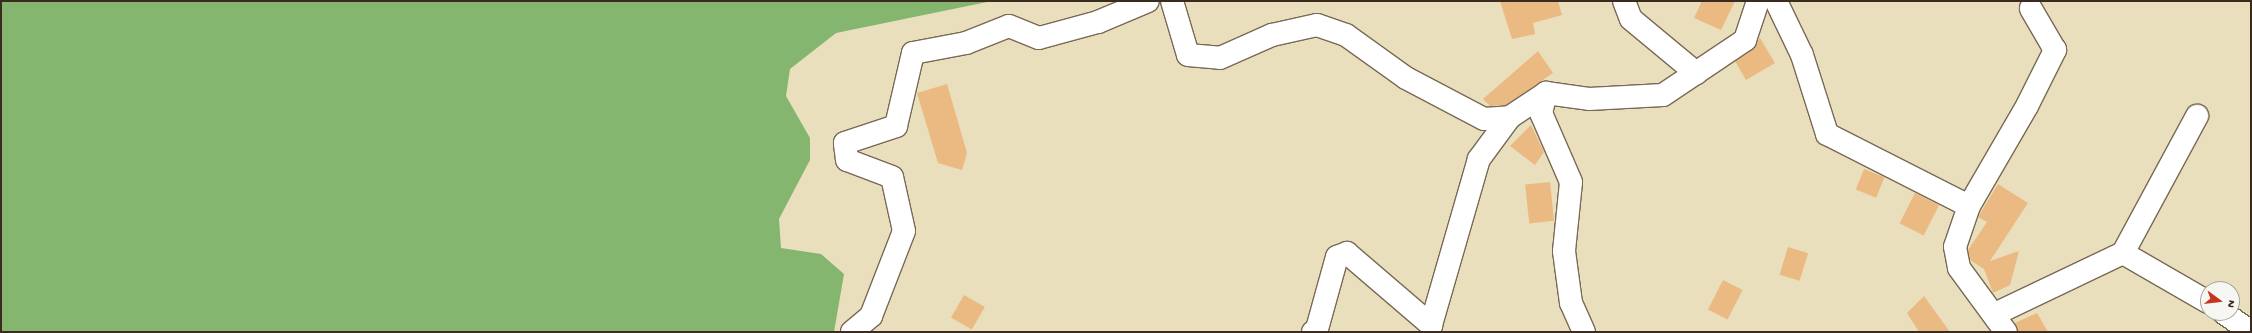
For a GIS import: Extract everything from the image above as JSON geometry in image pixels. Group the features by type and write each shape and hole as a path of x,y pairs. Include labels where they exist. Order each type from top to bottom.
{"street":[{"path":"852,332 871,316 904,231 892,177 847,160 845,143 896,126 913,53 966,43 1009,26 1040,38 1098,22 1148,1"},
{"path":"1172,1 1188,55 1220,58 1272,35 1317,25 1346,35 1406,78 1484,119 1510,117"},
{"path":"1624,1 1631,19 1696,73"},
{"path":"1313,332 1317,329 1337,257 1347,253 1431,325 1479,159 1510,117 1546,93 1589,99 1663,95 1745,40 1758,1"},
{"path":"1776,1 1802,55 1827,134 1968,206"},
{"path":"2031,9 2055,50 2027,106 1968,206 1955,248 1959,268 2001,323 2123,253 2197,116"},
{"path":"1546,93 1541,113 1571,182 1564,251 1571,302 1584,332"},
{"path":"2123,253 2200,297"},
{"path":"2235,321 2251,332"}],"green space":[{"path":"1,1 992,1 836,33 790,69 786,96 810,138 810,160 779,219 781,248 821,254 844,274 834,332 1,332"}],"building":[{"path":"1500,1 1558,1 1562,15 1533,23 1535,34 1512,39"},
{"path":"1702,1 1735,1 1721,30 1694,18"},
{"path":"1760,38 1775,63 1746,80 1735,61 1752,50"},
{"path":"1538,51 1553,73 1506,105 1490,106 1483,99"},
{"path":"947,84 967,153 962,170 938,163 917,93"},
{"path":"1531,125 1544,152 1535,165 1510,146"},
{"path":"1864,169 1884,177 1876,198 1856,189"},
{"path":"1550,182 1554,221 1529,223 1525,185"},
{"path":"1998,184 2028,203 1990,261 2019,251 2010,285 1993,293 1984,269 1970,260 1968,250 1987,222 1978,217"},
{"path":"1915,193 1939,205 1924,236 1900,223"},
{"path":"1788,247 1808,253 1800,281 1780,275"},
{"path":"1723,280 1743,290 1728,319 1708,309"},
{"path":"964,295 985,307 972,330 951,318"},
{"path":"1924,296 1950,332 1919,332 1907,313"},
{"path":"2037,313 2048,332 2018,332 2015,323"}]}
